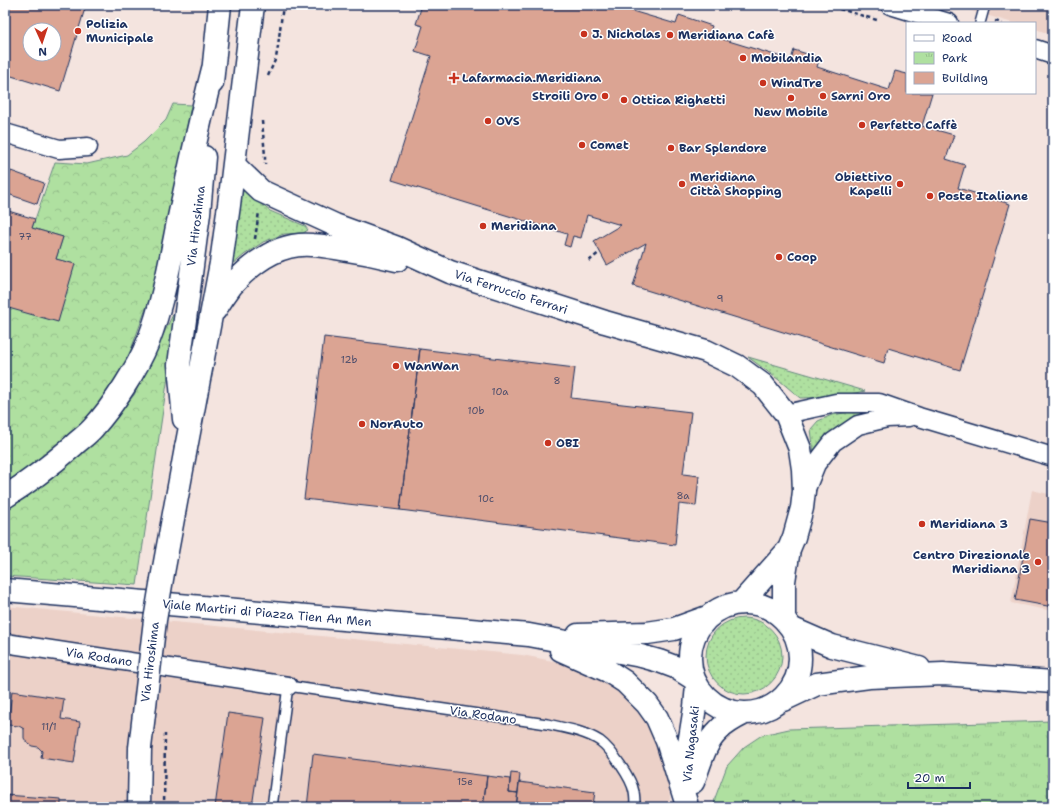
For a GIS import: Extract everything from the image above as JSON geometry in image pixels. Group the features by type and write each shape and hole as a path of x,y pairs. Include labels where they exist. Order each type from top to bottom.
{"main road":[{"name":"Via Hiroshima","path":"186,448 179,365 198,213 220,5"},
{"name":"Via Hiroshima","path":"139,807 140,748 155,620 221,263 253,5"},
{"path":"5,497 23,486 58,460 92,428 109,408 140,359 148,342 163,294 190,162 213,69"},
{"name":"Via Ferruccio Ferrari","path":"234,165 261,191 336,224 395,247 450,272 605,322 706,352 737,366 763,385 786,414 800,449 804,491"},
{"name":"Via Hiroshima","path":"211,316 232,286 251,267 265,257 280,250 295,246 311,244 360,252 450,272"},
{"path":"788,624 784,581 789,549 802,508 804,491"},
{"path":"741,603 789,549"},
{"name":"Viale Martiri di Piazza Tien An Men","path":"5,590 529,636 641,656 659,661 675,667 695,682 704,695 712,702 733,712 745,713 763,710 817,684 869,677 943,674 1053,682"},
{"name":"Viale Martiri di Piazza Tien An Men","path":"695,682 690,664 690,650 695,635 703,623 710,616 724,607 741,603 753,603 775,611 788,624 799,644 801,660 798,675 791,689 780,701"},
{"name":"Viale Martiri di Piazza Tien An Men","path":"529,636 647,633 674,629 710,616"},
{"name":"Viale Martiri di Piazza Tien An Men","path":"788,624 832,646 943,674"},
{"path":"529,636 608,671 624,682 647,704 657,718 667,741 686,805"},
{"name":"Via Nagasaki","path":"686,805 687,757 695,707 695,682"},
{"name":"Via Nagasaki","path":"686,805 704,752 710,741 717,731 727,723 745,713"}],"street":[{"path":"890,5 946,22"},
{"path":"1036,49 1053,54"},
{"path":"5,133 59,149 88,147"},
{"path":"786,414 836,403 879,403 919,417 1053,457"},
{"path":"804,491 816,464 833,442 858,425 887,418 919,417"},
{"name":"Via Rodano","path":"5,643 288,686"}],"lane":[{"path":"980,22 985,5"},
{"path":"272,807 288,686"},
{"name":"Via Rodano","path":"288,686 548,724 583,733 601,742 614,756 627,774 634,791 636,807"}],"path":[{"path":"826,5 884,22"},
{"path":"589,261 600,252"},
{"path":"164,807 165,731"}],"shaded area":[{"path":"952,5 1053,5 1053,35 1036,29 1036,22 1010,22"},
{"name":"Centro Direzionale Meridiana 3","path":"1032,490 1053,495 1053,611 1011,603"},
{"path":"5,606 522,655 568,664 605,680 633,700 653,726 667,764 670,797 669,807 5,807"}],"green space":[{"path":"173,104 191,105 172,211 153,289 128,358 100,404 81,426 5,488 5,307 74,264 56,259 63,237 32,228 55,162 87,164 127,155 144,142 166,120"},
{"path":"238,180 248,194 270,211 305,226 308,230 303,233 284,234 263,242 226,270"},
{"path":"179,302 137,585 5,576 5,507 55,476 90,446 134,395"},
{"path":"748,357 865,391 834,397 800,398"},
{"path":"863,410 888,412 814,454 811,429 818,421 832,415"},
{"path":"736,618 752,618 765,624 776,635 782,648 780,671 765,688 752,694 736,694 723,688 708,671 706,664 706,648 712,635 729,620"},
{"path":"1053,721 1053,807 714,807 715,798 727,766 744,747 762,735 789,729"}],"building":[{"path":"5,5 86,5 60,91 5,74"},
{"name":"Meridiana Città Shopping","path":"422,5 438,5 446,7 446,5 612,5 676,24 679,15 712,26 709,35 791,60 794,50 817,57 816,60 819,60 817,67 889,90 895,71 906,74 906,94 932,94 922,126 954,135 946,159 965,165 958,188 1010,204 960,370 888,348 884,363 633,286 646,243 607,265 594,241 621,225 587,215 581,238 573,236 570,247 564,245 567,234 392,180 431,56 415,51 423,26 416,24"},
{"path":"11,171 44,183 37,204 5,193"},
{"path":"5,210 35,219 32,228 63,237 56,259 75,264 58,322 5,307"},
{"name":"NorAuto","path":"324,337 420,349 400,510 304,499"},
{"name":"OBI","path":"420,349 575,368 571,398 691,412 683,474 699,476 696,506 679,504 675,545 400,510"},
{"name":"Centro Direzionale Meridiana 3","path":"1030,519 1053,523 1053,607 1015,600"},
{"path":"12,691 64,699 61,719 80,722 74,763 41,758 42,751 38,747 27,743 24,738 24,729 19,726 8,725"},
{"path":"228,713 265,718 252,807 215,807"},
{"path":"313,754 487,776 483,807 307,807"},
{"path":"511,773 520,774 518,793 509,792"},
{"path":"487,776 510,779 509,792 518,793 516,807 483,807"},
{"path":"519,782 595,792 593,805 605,807 516,807"},
{"path":"5,795 61,799 61,807 5,807"}],"place":[{"name":"Polizia Municipale","path":"78,31"},
{"name":"J. Nicholas","path":"584,34"},
{"name":"Meridiana Cafè","path":"670,35"},
{"name":"Mobilandia","path":"743,58"},
{"name":"Lafarmacia.Meridiana","path":"454,78"},
{"name":"WindTre","path":"763,83"},
{"name":"Stroili Oro","path":"605,96"},
{"name":"Sarni Oro","path":"823,96"},
{"name":"New Mobile","path":"791,98"},
{"name":"Ottica Righetti","path":"624,100"},
{"name":"OVS","path":"488,121"},
{"name":"Perfetto Caffè","path":"862,125"},
{"name":"Comet","path":"582,145"},
{"name":"Bar Splendore","path":"671,148"},
{"name":"Meridiana Città Shopping","path":"682,184"},
{"name":"Obiettivo Kapelli","path":"900,184"},
{"name":"Poste Italiane","path":"930,196"},
{"name":"Meridiana","path":"483,226"},
{"name":"Coop","path":"779,257"},
{"name":"WanWan","path":"396,366"},
{"name":"NorAuto","path":"362,424"},
{"name":"OBI","path":"548,443"},
{"name":"Meridiana 3","path":"922,524"},
{"name":"Centro Direzionale Meridiana 3","path":"1038,562"}]}
